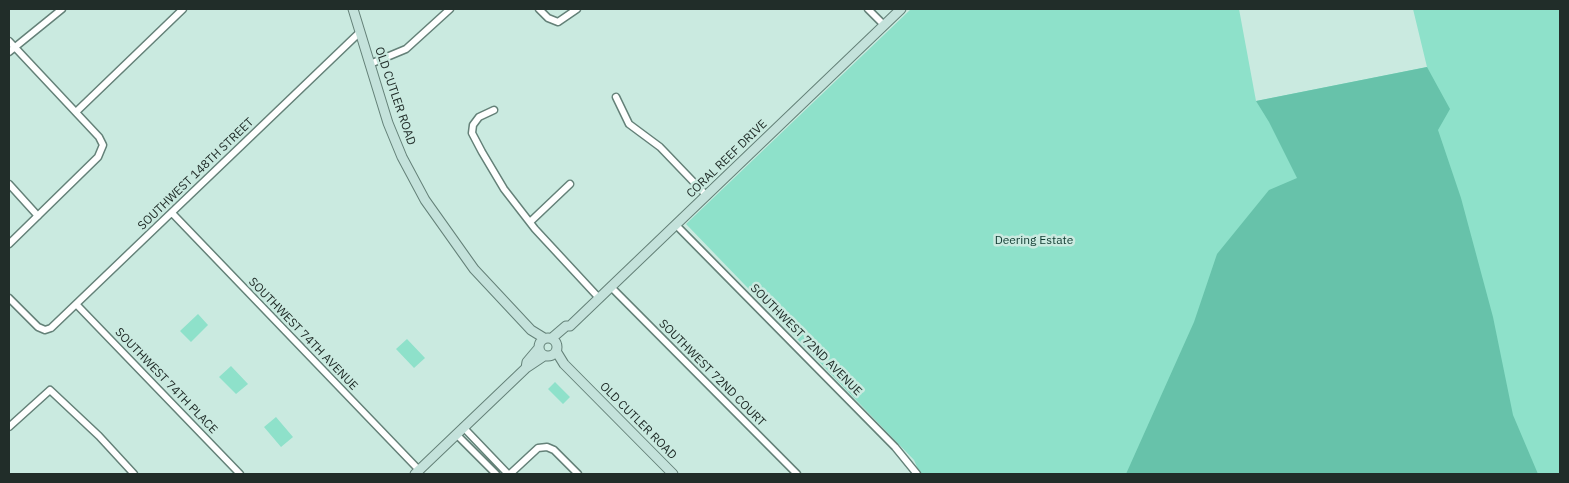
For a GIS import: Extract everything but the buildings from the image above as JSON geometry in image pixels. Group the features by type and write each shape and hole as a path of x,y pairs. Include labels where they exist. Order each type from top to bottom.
{"main road":[{"name":"OLD CUTLER ROAD","path":"353,9 393,136 425,200 474,269 531,330 530,333 547,347 673,474"},
{"name":"CORAL REEF DRIVE","path":"417,472 526,368 566,326 570,326 901,9"}],"street":[{"path":"11,50 62,9"},
{"path":"76,112 184,9"},
{"path":"370,64 406,49 450,9"},
{"path":"539,9 548,18 558,22 577,9"},
{"path":"868,9 884,25"},
{"name":"SOUTHWEST 148TH STREET","path":"9,298 35,326 45,330 76,304 360,32"},
{"path":"9,42 11,50 76,112 100,138 102,150 98,157 9,244"},
{"path":"616,97 629,124 660,147 707,196"},
{"path":"494,110 476,119 472,126 472,133 502,186 565,263 599,298"},
{"path":"9,184 38,216"},
{"path":"530,222 570,184"},
{"name":"SOUTHWEST 74TH AVENUE","path":"172,213 417,472"},
{"name":"SOUTHWEST 72ND AVENUE","path":"676,225 895,447 917,474"},
{"name":"SOUTHWEST 72ND COURT","path":"611,287 797,474"},
{"name":"SOUTHWEST 74TH PLACE","path":"76,304 240,474"},
{"path":"9,428 50,390 99,436 134,474"},
{"path":"460,431 496,474"},
{"path":"460,431 509,474 536,450 544,447 554,450 578,474"}],"green space":[{"name":"Deering Estate","path":"911,9 1239,9 1256,101 1427,67 1413,9 1560,9 1560,474 920,474 914,460 686,224"},
{"path":"1427,67 1450,109 1438,130 1461,198 1493,317 1513,415 1538,474 1126,474 1194,322 1217,254 1269,190 1297,178 1269,122 1256,101"},
{"path":"198,314 208,325 191,342 180,331"},
{"path":"407,339 425,358 414,368 396,349"},
{"path":"231,366 248,384 236,394 219,377"},
{"path":"555,382 570,397 563,404 548,389"},
{"path":"276,417 293,437 281,447 264,427"}]}
